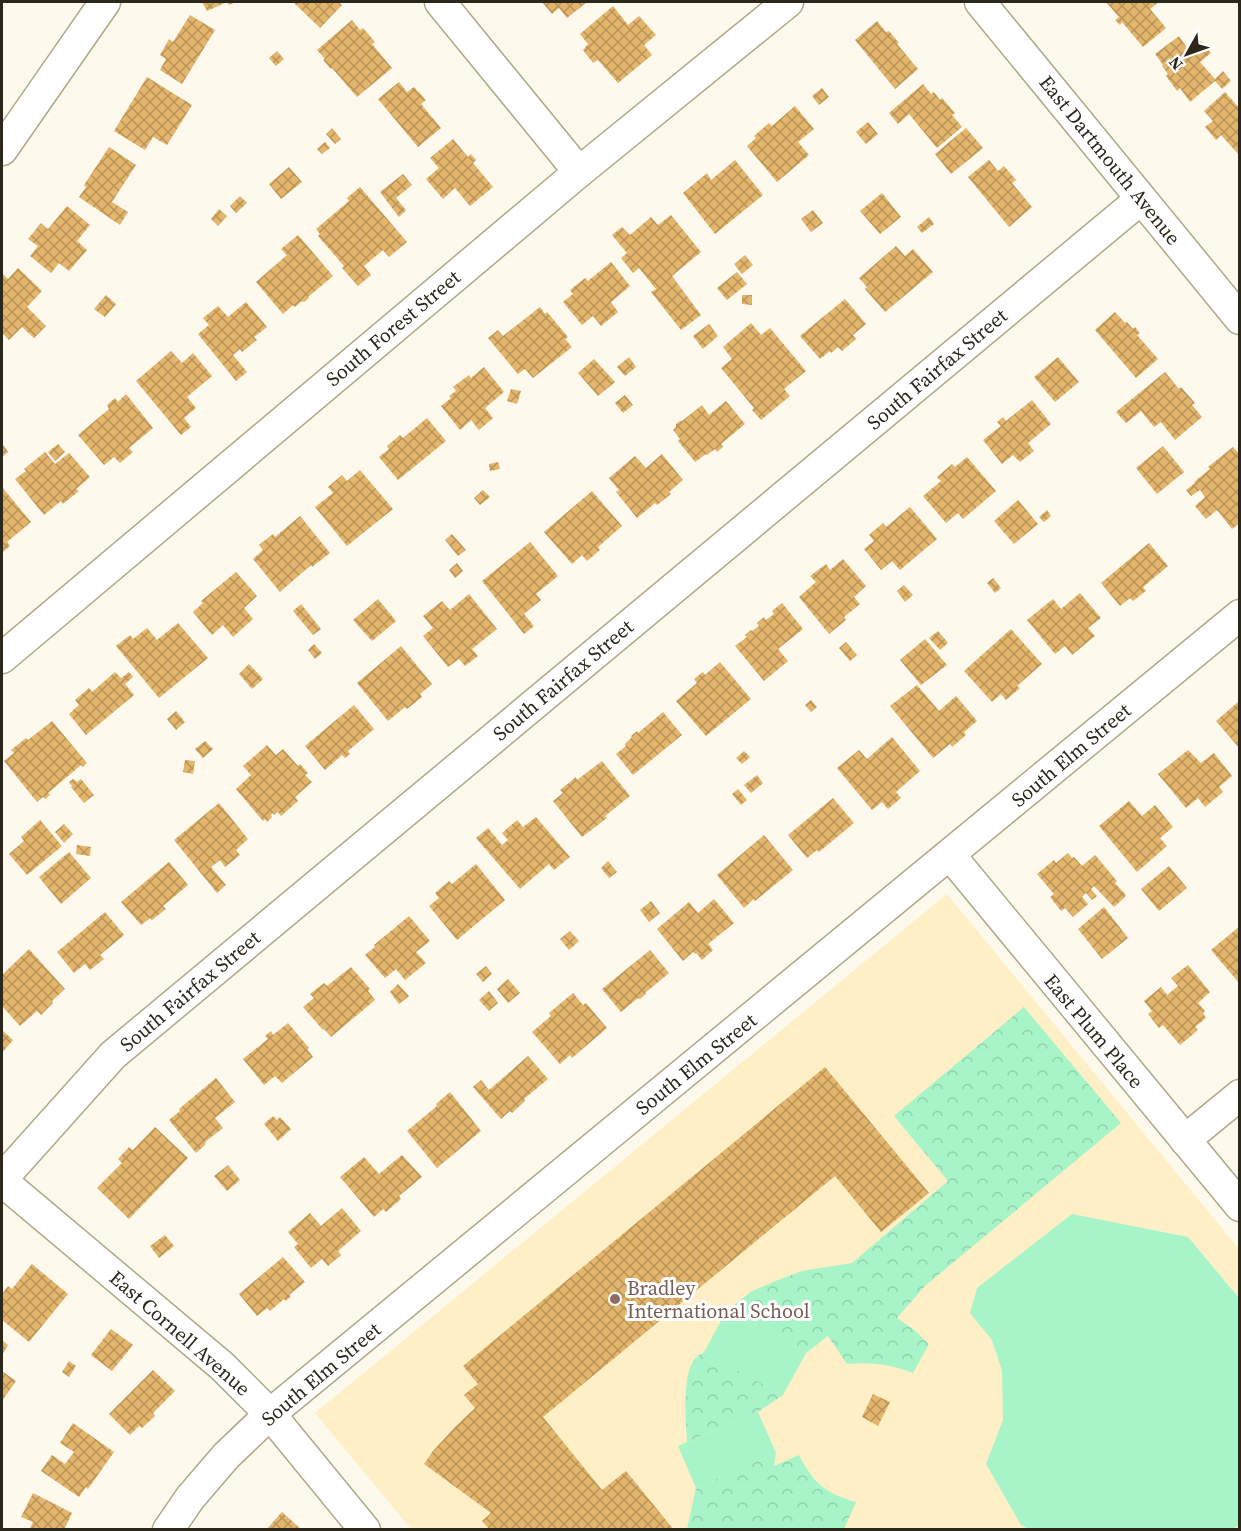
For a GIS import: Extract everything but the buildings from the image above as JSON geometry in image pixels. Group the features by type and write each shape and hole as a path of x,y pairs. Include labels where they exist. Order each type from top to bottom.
{"street":[{"path":"2,150 105,2"},
{"path":"440,2 579,172"},
{"name":"South Forest Street","path":"2,658 579,172 788,2"},
{"name":"East Dartmouth Avenue","path":"980,2 1239,319"},
{"name":"South Fairfax Street","path":"2,1180 113,1055 1141,198"},
{"name":"South Elm Street","path":"168,1530 190,1498 226,1456 270,1414 1239,615"},
{"name":"East Plum Place","path":"950,855 1239,1206"},
{"path":"1185,1140 1239,1095"},
{"name":"East Cornell Avenue","path":"2,1180 222,1366 270,1414 365,1530"}],"shaded area":[{"path":"947,894 1239,1249 1239,1529 411,1529 315,1413"}],"green space":[{"path":"1024,1007 1121,1123 925,1286 897,1318 929,1344 913,1373 880,1364 847,1364 828,1336 806,1353 727,1310 752,1291 783,1278 802,1271 852,1263 948,1181 894,1116"},
{"path":"1072,1214 1188,1237 1239,1298 1240,1524 1233,1529 1029,1529 1021,1525 986,1464 1003,1420 1002,1371 992,1340 970,1313 977,1288"},
{"path":"727,1310 806,1353 783,1395 704,1352"},
{"path":"704,1352 783,1395 758,1412 687,1442 687,1379 693,1361"},
{"path":"758,1412 776,1453 696,1488 678,1446"},
{"path":"776,1453 774,1466 799,1455 815,1480 828,1491 856,1502 844,1529 687,1529 696,1488"}],"place":[{"name":"Bradley International School","path":"615,1299"}]}
